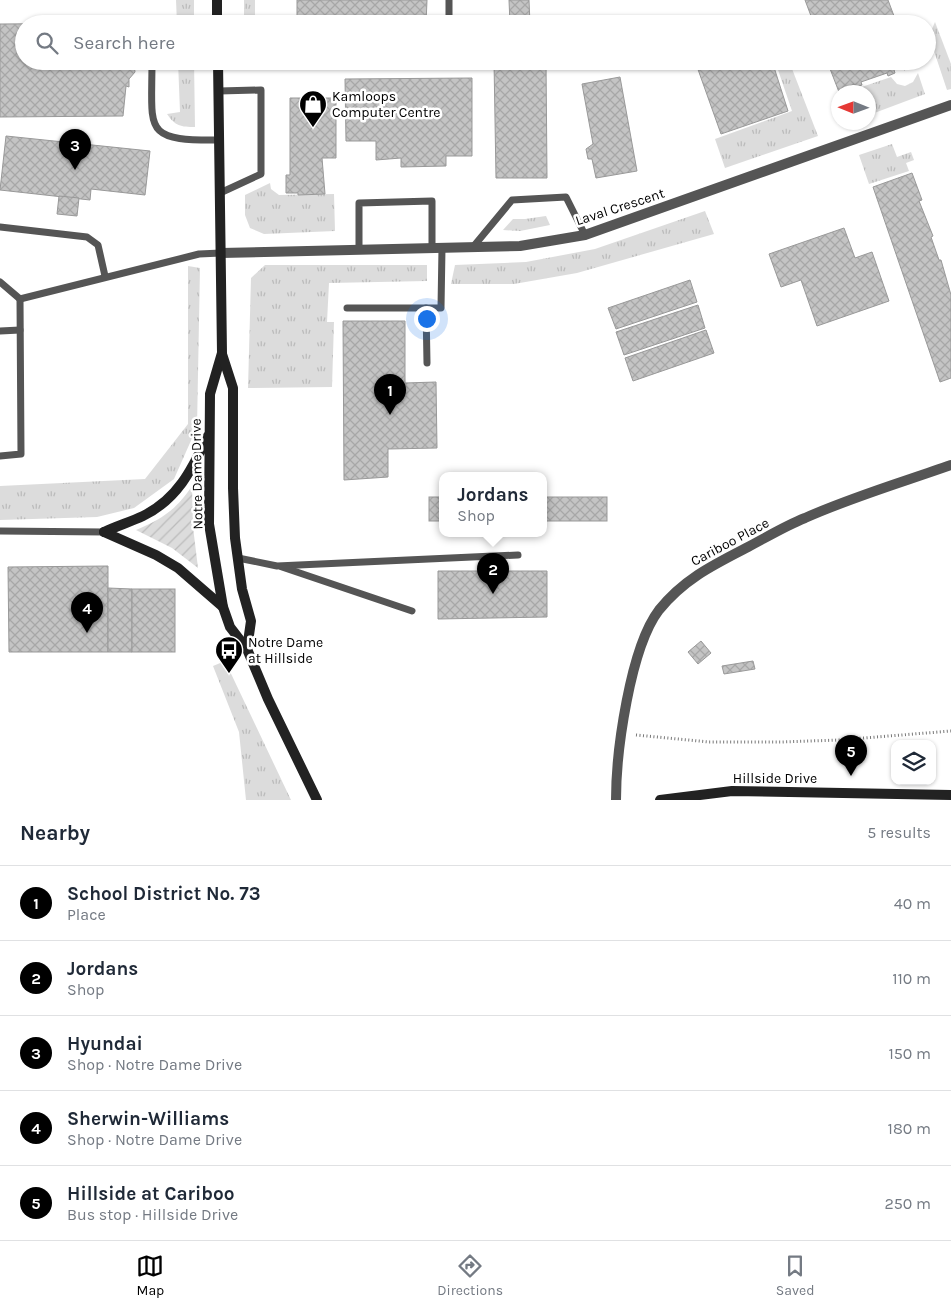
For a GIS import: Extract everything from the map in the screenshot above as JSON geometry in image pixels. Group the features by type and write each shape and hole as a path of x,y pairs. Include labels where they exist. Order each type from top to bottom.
{"street":[{"path":"217,0 217,15"},
{"name":"Notre Dame Drive","path":"218,70 222,353 233,388 232,488 242,589 251,621 247,649"},
{"name":"Laval Crescent","path":"221,253 520,246 585,235 951,105"},
{"name":"Notre Dame Drive","path":"222,353 210,394 209,524 223,607 230,627 247,649 268,699 317,800"},
{"path":"104,532 143,516 176,492 188,477 210,433"},
{"name":"Cariboo Place","path":"616,800 616,775 635,662 646,633 659,611 678,590 697,573 804,518 951,465"},
{"path":"104,532 156,555 178,568 223,607"},
{"name":"Hillside Drive","path":"660,800 732,791 951,795"}],"lane":[{"path":"449,0 450,15"},
{"path":"152,70 152,115 155,126 164,135 174,139 220,140"},
{"path":"219,92 261,90 261,174 220,193"},
{"path":"473,247 512,200 566,197 585,235"},
{"path":"348,308 441,308 432,201 360,203 359,249"},
{"path":"0,226 86,237 98,245 105,276"},
{"path":"20,299 105,276 199,254 221,253"},
{"path":"0,282 20,299 21,454 0,456"},
{"path":"426,308 427,363"},
{"path":"0,331 20,330"},
{"path":"0,531 104,532"},
{"path":"277,566 518,555"},
{"path":"238,558 277,566 412,611"}],"path":[{"path":"636,734 709,742 782,742 839,740 951,731"}],"green space":[{"path":"176,0 194,0 194,15 177,15"},
{"path":"244,0 255,0 255,15 244,15"},
{"path":"936,25 951,64 951,89 947,90 936,57"},
{"path":"178,70 194,70 195,127 179,125 167,114 180,112"},
{"path":"778,70 792,70 818,136 725,168 715,139 792,111"},
{"path":"918,73 925,94 876,112 876,85 868,85 891,77 897,84 905,86 913,82"},
{"path":"892,144 897,157 911,152 914,160 906,163 909,171 869,184 859,155"},
{"path":"270,183 271,189 279,195 334,194 335,231 264,234 250,228 245,215 245,195"},
{"path":"705,211 714,234 577,273 514,284 451,284 455,265 526,262 595,249"},
{"path":"546,216 550,225 520,231 503,230 513,219"},
{"path":"265,265 427,265 427,281 329,283 327,322 334,322 332,387 248,388 251,278"},
{"path":"188,266 200,268 197,427 174,479 134,508 97,517 0,520 0,486 145,479 188,424"},
{"path":"192,486 193,527 198,568 172,548 136,530 168,513"},
{"path":"225,661 291,800 246,800 239,732 213,666"}],"building":[{"path":"297,0 427,0 426,15 297,15"},
{"path":"509,0 529,0 530,15 510,15"},
{"path":"805,0 888,0 894,15 811,15"},
{"path":"0,24 15,24 15,70 135,70 129,79 129,87 126,86 123,116 0,117"},
{"path":"494,70 546,70 547,178 496,178"},
{"path":"698,70 775,70 788,111 721,134"},
{"path":"830,70 894,70 895,73 888,76 887,73 861,82 862,85 836,85"},
{"path":"620,77 637,171 596,178 592,159 588,159 586,149 593,144 582,84"},
{"path":"472,78 472,156 446,156 446,166 401,167 401,158 376,160 376,141 346,141 345,79"},
{"name":"Kamloops Computer Centre","path":"290,98 336,98 336,158 322,158 325,194 298,195 298,193 286,193 286,175 290,175"},
{"path":"6,136 150,151 145,195 91,189 90,200 0,190"},
{"path":"912,173 922,200 919,201 933,236 931,237 939,260 941,260 951,295 951,378 940,382 873,187"},
{"path":"59,196 79,198 77,216 57,214"},
{"path":"844,228 855,258 872,252 889,301 817,326 801,280 781,287 769,254"},
{"path":"690,280 697,302 616,329 608,308"},
{"path":"698,305 705,328 624,355 616,332"},
{"path":"343,321 405,321 405,383 436,382 437,448 388,449 388,477 344,480"},
{"path":"706,330 714,353 633,381 625,358"},
{"path":"429,497 439,497 439,521 429,521"},
{"path":"547,497 607,497 607,521 547,521"},
{"path":"108,566 108,652 9,652 8,567"},
{"path":"438,571 547,571 547,617 438,619"},
{"path":"108,588 132,589 132,652 108,652"},
{"path":"132,589 175,589 175,652 132,652"},
{"path":"701,641 711,653 698,664 688,652"},
{"path":"753,661 755,669 724,674 722,666"}],"place":[{"name":"Kamloops Computer Centre","path":"313,128"},
{"name":"Hyundai","path":"75,170"},
{"name":"School District No. 73","path":"390,415"},
{"name":"Jordans","path":"493,594"},
{"name":"Sherwin-Williams","path":"87,633"},
{"name":"Notre Dame at Hillside","path":"229,674"},
{"name":"Hillside at Cariboo","path":"851,776"}]}
